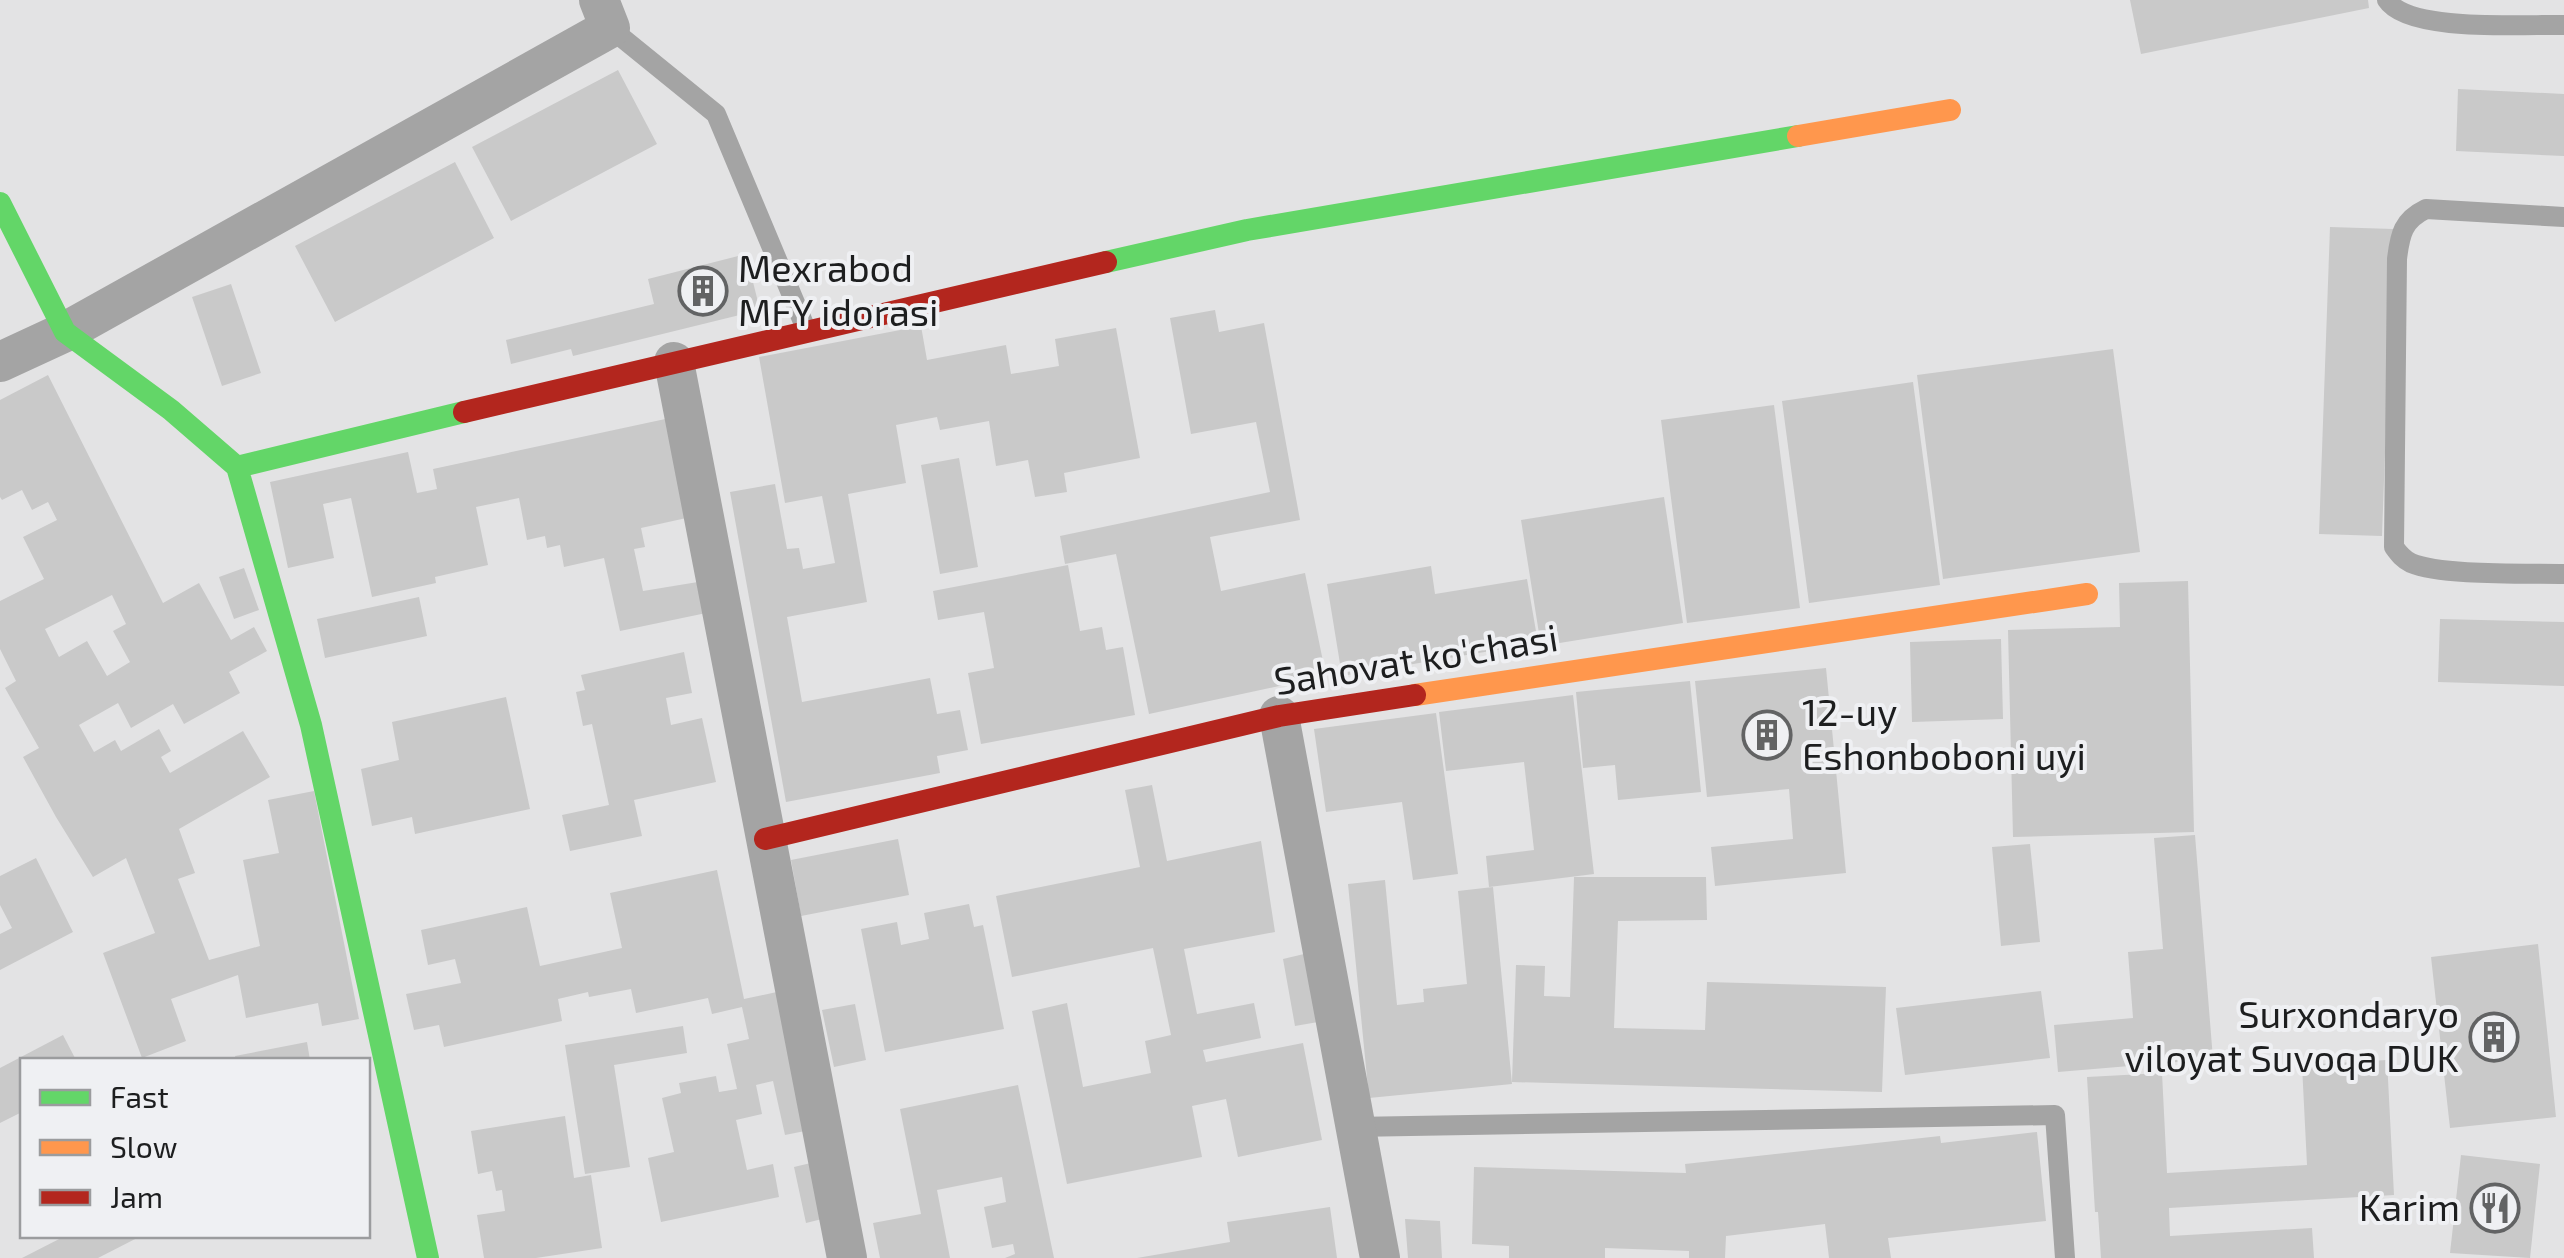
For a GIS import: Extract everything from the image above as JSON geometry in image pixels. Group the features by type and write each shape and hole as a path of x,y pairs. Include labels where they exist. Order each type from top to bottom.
{"street":[{"path":"0,362 65,332 605,14"},
{"path":"237,468 806,330 1247,230 1950,110"},
{"path":"0,203 65,332 171,410 237,468 311,724 428,1258"},
{"path":"674,362 847,1258"},
{"name":"Sahovat ko'chasi","path":"765,839 1279,716 2087,594"},
{"path":"1279,716 1380,1258"}],"lane":[{"path":"2387,0 2393,9 2425,22 2564,25"},
{"path":"605,14 716,114 806,330"},
{"path":"2564,217 2426,208 2412,216 2400,232 2396,259 2394,547 2402,558 2415,565 2438,569 2564,574"},
{"path":"1353,1127 2055,1115 2065,1258"}],"building":[{"path":"2130,0 2368,0 2369,8 2141,54"},
{"path":"618,70 657,144 511,221 472,147"},
{"path":"2458,89 2564,94 2564,156 2456,151"},
{"path":"455,162 494,238 335,322 295,246"},
{"path":"2330,227 2393,229 2382,536 2319,534"},
{"name":"Mexrabod MFY idorasi","path":"746,254 760,310 573,356 571,349 511,364 506,340 654,304 648,279"},
{"path":"231,284 261,373 222,386 192,297"},
{"path":"1215,310 1219,332 1264,323 1300,520 1210,537 1221,591 1305,573 1326,676 1149,714 1116,554 1065,564 1060,536 1270,492 1256,422 1191,434 1170,318"},
{"path":"921,326 927,360 1006,345 1011,374 1059,366 1055,339 1116,328 1140,458 1064,473 1067,492 1035,497 1028,460 996,466 989,421 940,430 937,417 896,425 906,483 848,494 867,602 787,617 802,702 930,678 937,714 960,710 968,750 937,756 940,773 786,802 730,492 775,484 787,549 799,548 803,569 835,563 822,496 785,503 759,357"},
{"path":"2113,349 2140,552 1943,579 1917,375"},
{"path":"48,375 163,603 199,583 231,640 254,627 267,651 229,672 240,693 184,724 173,704 131,728 118,703 79,725 94,752 115,740 121,751 159,729 171,751 161,757 170,773 243,731 270,777 179,829 195,873 178,879 209,960 260,946 243,860 279,853 268,800 314,791 359,1019 322,1026 318,1003 246,1018 238,975 171,999 186,1041 142,1058 103,953 155,933 126,858 93,877 56,817 23,757 39,748 5,688 16,681 0,649 0,601 44,579 23,537 57,520 48,502 32,510 22,490 2,500 0,497 0,400","holes":["112,595 126,624 113,631 130,662 107,676 87,641 59,657 45,629"]},
{"path":"1913,382 1940,585 1809,603 1782,401"},
{"path":"1774,405 1800,608 1687,623 1661,420"},
{"path":"670,418 691,517 641,528 645,547 634,549 643,591 704,581 711,612 620,631 604,558 564,567 560,545 547,548 545,536 527,540 519,498 476,507 488,565 435,577 436,583 372,597 351,498 323,504 334,558 288,568 270,482 408,452 417,493 437,489 433,469"},
{"path":"959,458 978,567 940,574 921,465"},
{"path":"1664,497 1683,623 1541,646 1521,520"},
{"path":"1068,565 1080,631 1102,627 1106,650 1123,647 1135,715 981,744 968,673 994,668 984,612 938,620 933,591"},
{"path":"1431,566 1435,594 1527,579 1538,643 1342,676 1327,584"},
{"path":"244,568 259,610 234,619 219,577"},
{"path":"2188,581 2194,832 2013,837 2008,630 2120,627 2119,583"},
{"path":"419,597 427,636 325,658 317,619"},
{"path":"2440,619 2564,622 2564,686 2438,682"},
{"path":"2001,639 2003,719 1912,722 1910,642"},
{"path":"684,652 692,693 666,698 671,725 702,718 716,782 634,800 642,836 570,851 562,815 609,805 592,724 583,726 576,692 585,690 581,675"},
{"name":"12-uy Eshonboboni uyi","path":"1826,668 1846,873 1715,886 1711,847 1793,839 1789,789 1707,797 1695,681"},
{"path":"1690,681 1701,792 1618,800 1615,765 1583,768 1576,692"},
{"path":"1573,695 1594,874 1489,887 1486,856 1534,850 1524,762 1446,771 1439,712"},
{"path":"506,697 530,809 415,834 412,817 372,826 361,769 399,760 392,722"},
{"path":"1436,713 1458,874 1413,880 1402,802 1326,812 1314,729"},
{"path":"1152,785 1167,861 1261,841 1275,932 1184,949 1197,1014 1254,1003 1261,1038 1203,1050 1206,1062 1303,1043 1322,1140 1238,1157 1226,1099 1192,1106 1202,1157 1067,1184 1032,1011 1067,1003 1083,1087 1151,1073 1145,1041 1171,1035 1153,948 1012,977 996,896 1140,867 1125,790"},
{"path":"2195,835 2213,1059 2058,1072 2054,1025 2133,1018 2128,952 2163,949 2154,838"},
{"path":"898,839 909,895 801,916 791,860"},
{"path":"2030,844 2040,942 2001,946 1992,847"},
{"path":"36,858 73,932 0,970 0,934 12,928 0,905 0,876"},
{"path":"717,870 744,999 786,990 815,1129 785,1135 773,1081 756,1085 762,1114 736,1120 747,1170 773,1164 779,1197 661,1222 648,1158 674,1152 662,1098 681,1093 679,1083 716,1076 719,1092 737,1089 727,1044 749,1039 742,1007 712,1014 708,998 636,1013 631,989 589,997 588,992 558,999 562,1021 444,1047 439,1025 414,1030 406,994 461,983 455,959 428,965 421,930 527,907 540,966 622,948 610,893"},
{"path":"1574,877 1706,877 1707,920 1618,921 1614,1028 1705,1030 1707,982 1886,987 1882,1092 1512,1082 1516,965 1545,966 1544,996 1570,997"},
{"path":"1385,880 1397,1005 1424,1002 1423,989 1467,984 1458,891 1493,887 1512,1084 1369,1098 1348,884"},
{"path":"969,904 974,927 983,925 1004,1029 885,1052 861,929 897,922 901,945 929,939 924,913"},
{"name":"Surxondaryo viloyat Suvoqa DUK","path":"2538,944 2556,1117 2450,1128 2431,957"},
{"path":"1304,954 1318,1022 1295,1026 1283,959"},
{"path":"2041,991 2050,1058 1905,1075 1896,1008"},
{"path":"855,1004 866,1060 834,1067 822,1010"},
{"path":"683,1026 687,1053 614,1065 630,1167 585,1174 565,1045"},
{"path":"63,1035 75,1058 20,1058 20,1113 0,1123 0,1068"},
{"path":"307,1042 310,1058 236,1058"},
{"path":"2387,1060 2394,1195 2169,1208 2170,1236 2312,1228 2314,1258 2101,1258 2087,1077 2162,1073 2167,1173 2307,1165 2302,1065"},
{"path":"1018,1085 1054,1258 1005,1258 1015,1254 1013,1244 992,1248 984,1207 1006,1202 1002,1177 937,1190 950,1258 880,1258 873,1223 921,1214 900,1109"},
{"path":"565,1116 574,1178 591,1175 602,1248 536,1258 484,1258 477,1215 505,1211 502,1190 496,1191 492,1171 478,1174 471,1131"},
{"path":"2037,1132 2046,1221 1888,1238 1891,1258 1829,1258 1825,1224 1726,1236 1725,1258 1689,1258 1689,1251 1605,1248 1605,1258 1509,1258 1509,1246 1472,1244 1474,1167 1686,1173 1685,1164 1940,1136 1941,1143"},
{"name":"Karim","path":"2461,1155 2540,1164 2530,1258 2450,1253"},
{"path":"815,1162 826,1218 806,1223 794,1167"},
{"path":"1330,1207 1337,1258 1137,1258 1230,1242 1227,1222"},
{"path":"1405,1219 1440,1221 1442,1258 1408,1258"},
{"path":"61,1238 137,1238 98,1258 22,1258"}],"traffic: fast":[{"path":"1106,262 1247,230 1798,136"},
{"path":"0,203 65,332 171,410 237,467 464,412"},
{"path":"237,467 311,725 428,1258"}],"traffic: slow":[{"path":"1798,136 1950,110"},
{"path":"1415,695 2087,594"}],"traffic: jam":[{"path":"464,412 1106,262"},
{"path":"765,839 1279,716 1415,695"}],"place":[{"name":"Mexrabod MFY idorasi","path":"703,291"},
{"name":"12-uy Eshonboboni uyi","path":"1767,735"},
{"name":"Surxondaryo viloyat Suvoqa DUK","path":"2494,1037"},
{"name":"Karim","path":"2495,1208"}]}
